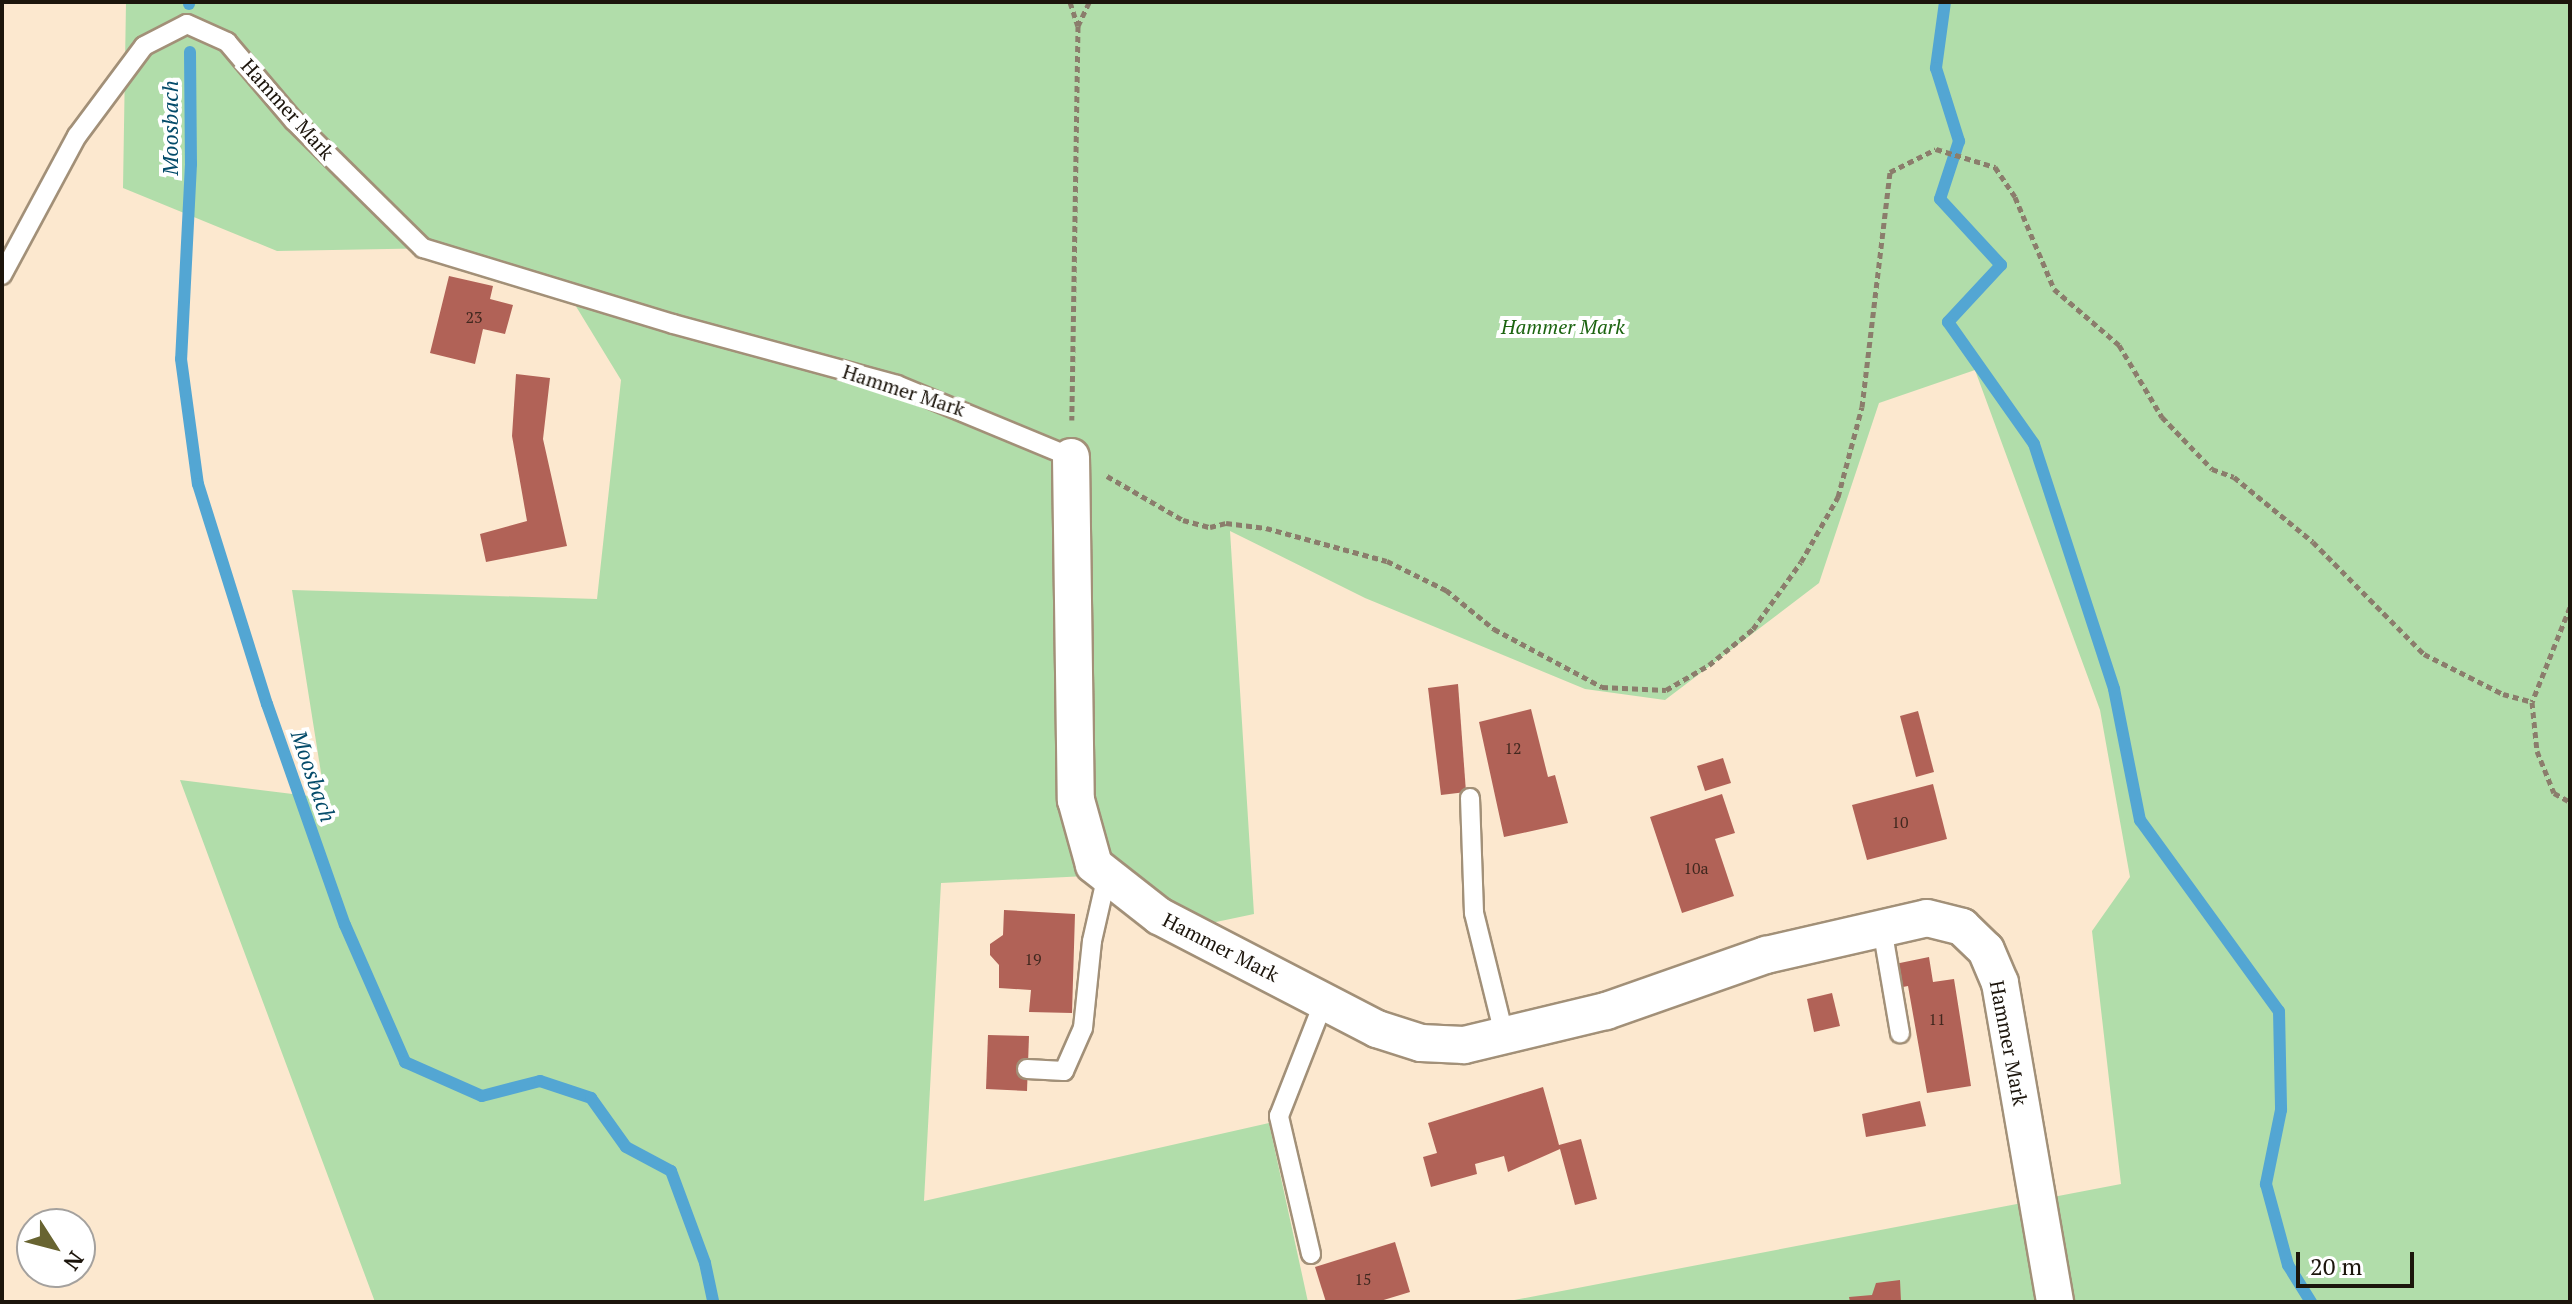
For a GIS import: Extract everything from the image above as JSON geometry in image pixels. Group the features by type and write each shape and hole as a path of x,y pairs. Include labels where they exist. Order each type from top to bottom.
{"street":[{"name":"Hammer Mark","path":"1071,457 1076,800 1094,865 1159,916 1377,1029 1421,1043 1464,1045 1606,1011 1766,955 1927,918 1962,927 1986,950 2000,983 2055,1302"}],"lane":[{"name":"Hammer Mark","path":"2,275 77,136 134,58 156,35 187,24 227,42 294,121 423,248 673,324 897,385 995,421 1071,457"},
{"path":"1470,798 1474,913 1504,1034"},
{"path":"1027,1069 1064,1071 1083,1028 1092,941 1107,875"},
{"path":"1882,928 1900,1033"},
{"path":"1311,1254 1279,1116 1324,1001"}],"path":[{"path":"1070,2 1078,26 1071,457 1183,520 1210,527 1226,523 1266,528 1387,561 1446,590 1521,644 1602,687 1666,690 1709,665 1753,629 1801,562 1838,497 1862,407 1890,172 1936,149 1995,167 2015,197 2054,289 2119,345 2162,417 2212,469 2234,477 2313,542 2424,654 2503,694 2532,702"},
{"path":"1078,26 1089,2"},
{"path":"2570,607 2532,702 2543,765 2554,793 2570,802"}],"green space":[{"name":"Hammer Mark","path":"126,2 2570,2 2570,1302 1504,1302 2121,1184 2092,931 2130,877 2100,710 1975,370 1879,403 1819,583 1665,700 1585,689 1365,598 1230,531 1254,914 1197,926 1107,875 941,883 924,1201 1269,1123 1308,1302 375,1302 180,780 325,798 292,590 597,599 621,380 566,290 443,248 277,251 123,188"}],"building":[{"path":"449,276 493,286 490,299 513,305 505,334 483,329 475,364 430,353"},
{"path":"516,374 550,378 543,439 567,546 486,562 480,534 527,521 512,436"},
{"path":"1458,684 1466,792 1441,795 1428,688"},
{"path":"1531,709 1548,777 1555,775 1568,823 1504,837 1479,722"},
{"path":"1918,711 1934,772 1916,777 1900,716"},
{"path":"1723,758 1731,783 1705,791 1697,766"},
{"path":"1933,784 1947,839 1867,860 1852,805"},
{"path":"1722,794 1735,833 1715,839 1734,896 1682,913 1650,817"},
{"path":"1004,910 1075,914 1072,1013 1029,1012 1031,990 999,988 999,965 990,955 990,944 1003,935"},
{"path":"1929,957 1933,982 1954,979 1971,1086 1927,1093 1908,986 1898,988 1895,964"},
{"path":"1832,993 1840,1026 1814,1032 1807,999"},
{"path":"988,1035 1029,1036 1027,1091 986,1089"},
{"path":"1543,1087 1559,1145 1581,1139 1597,1199 1575,1205 1560,1149 1508,1172 1504,1156 1475,1164 1477,1174 1431,1187 1423,1157 1437,1153 1428,1123"},
{"path":"1920,1101 1926,1126 1866,1137 1862,1114"},
{"path":"1395,1242 1410,1292 1377,1302 1326,1302 1315,1267"},
{"path":"1900,1280 1901,1302 1850,1302 1849,1297 1872,1295 1876,1283"}],"waterway":[{"path":"1945,2 1936,68 1959,141 1940,199 2001,265 1948,322 2034,444 2114,689 2140,820 2279,1011 2281,1110 2266,1184 2288,1265 2311,1302"},
{"name":"Moosbach","path":"190,52 191,164 181,359 198,484 267,704 345,925 405,1062 482,1096 540,1081 591,1098 626,1147 671,1171 705,1263 713,1302"}]}
